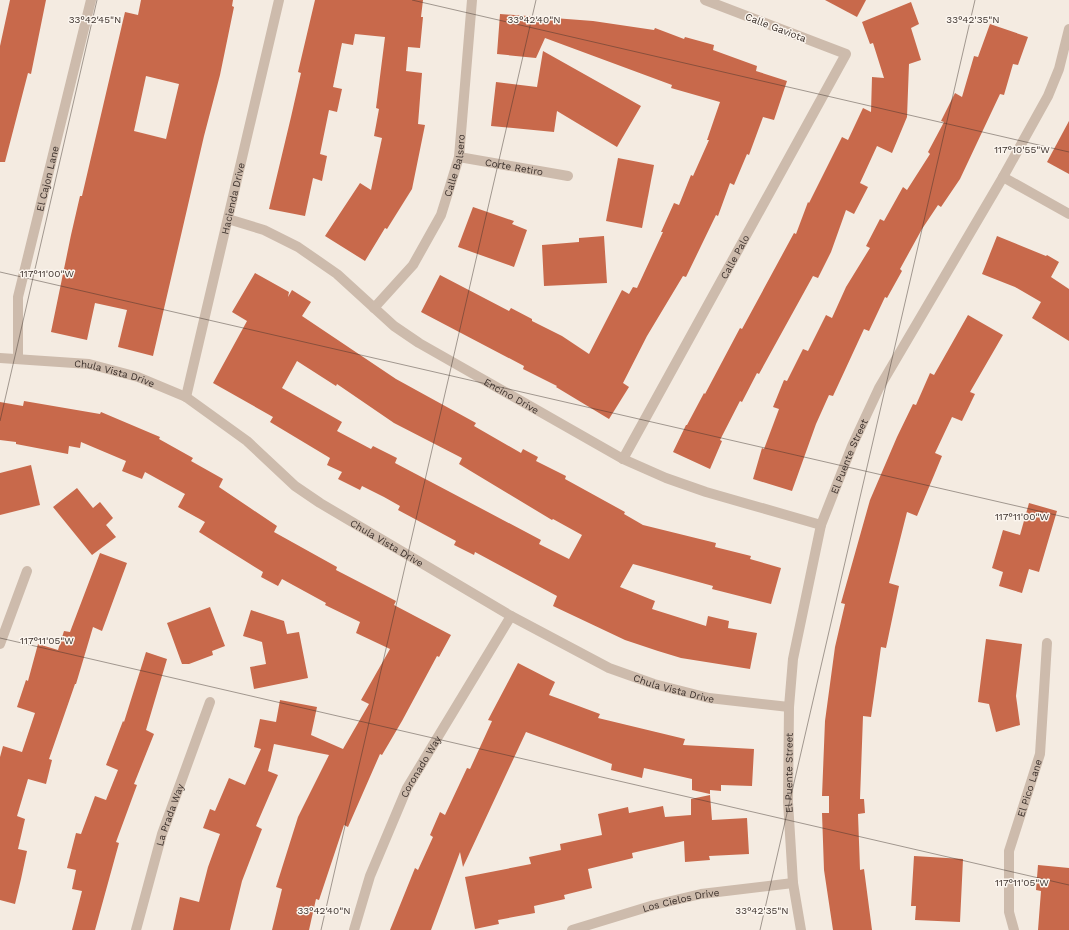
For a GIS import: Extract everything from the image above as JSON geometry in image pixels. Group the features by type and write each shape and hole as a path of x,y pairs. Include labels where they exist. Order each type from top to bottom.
{"street":[{"name":"El Cajon Lane","path":"18,360 18,297 91,0"},
{"name":"Hacienda Drive","path":"186,397 279,0"},
{"name":"Calle Balsero","path":"374,308 413,265 441,215 459,157 472,0"},
{"name":"Calle Gaviota","path":"705,0 846,54"},
{"name":"El Puente Street","path":"801,930 793,883 788,802 789,708 793,659 821,525 852,446 879,388 1003,177 1048,96 1058,69 1069,29"},
{"name":"Calle Palo","path":"623,459 846,54"},
{"name":"Corte Retiro","path":"459,157 568,176"},
{"path":"1003,177 1069,214"},
{"name":"Encino Drive","path":"228,218 264,230 298,247 337,274 394,326 419,343 623,459 666,478 706,492 821,525"},
{"name":"Chula Vista Drive","path":"0,358 18,360 54,360 89,364 138,377 186,397 247,441 295,486 320,503 511,616 609,668 654,684 709,698 789,708"},
{"path":"0,644 27,570"},
{"name":"Coronado Way","path":"354,930 370,876 407,788 511,616"},
{"name":"El Pico Lane","path":"1014,930 1009,912 1009,851 1040,754 1047,643"},
{"name":"La Prada Way","path":"136,930 162,834 210,702"},
{"name":"Los Cielos Drive","path":"572,930 701,894 793,883"}],"building":[{"path":"10,0 46,0 31,74 28,73 5,162 0,162 0,46"},
{"path":"141,0 233,0 232,6 234,7 220,75 204,136 153,356 118,347 127,310 95,303 87,340 51,332 80,196 82,196 125,12 138,15","holes":["146,76 179,84 166,139 134,131"]},
{"path":"315,0 423,0 420,48 408,47 406,71 422,73 418,124 425,125 412,189 387,229 385,228 365,261 325,236 360,183 371,190 382,138 374,136 379,109 376,108 385,37 355,34 353,45 342,43 333,87 342,89 337,112 329,110 320,154 327,156 322,181 313,178 305,216 269,209 301,73 298,72"},
{"path":"825,0 866,0 857,17"},
{"path":"911,2 919,24 911,28 921,60 909,64 907,117 892,153 877,146 860,183 868,187 854,214 846,210 831,252 818,278 813,276 759,374 757,373 742,402 740,401 720,440 722,441 710,469 673,452 686,425 704,393 705,394 740,328 742,329 794,233 796,234 808,202 809,203 842,137 848,140 863,108 871,112 872,77 884,78 873,43 870,44 862,22"},
{"path":"500,14 593,21 654,30 655,28 684,39 685,37 714,45 713,50 757,66 756,71 787,81 774,120 763,117 749,155 747,154 734,185 730,183 718,216 716,215 686,277 683,276 647,336 623,383 629,387 609,419 556,387 557,386 523,369 524,366 421,312 440,275 509,311 511,308 532,319 532,321 562,336 589,354 622,290 629,294 633,287 637,288 663,232 661,232 674,203 679,205 691,175 693,176 709,140 707,140 720,102 671,88 672,85 545,38 536,58 497,54"},
{"path":"990,24 1028,37 1018,65 1013,64 1004,95 1000,94 960,179 941,207 938,205 922,229 900,269 902,271 887,298 885,297 869,331 864,329 833,396 829,395 816,424 792,491 753,479 762,448 764,449 779,409 773,407 784,380 787,381 803,349 808,351 826,315 832,318 846,287 870,248 866,246 880,219 884,221 903,187 907,190 930,154 928,152 944,122 941,121 955,93 962,97 974,56 978,57"},
{"path":"543,51 641,106 617,147 557,111 554,132 491,126 496,82 537,87"},
{"path":"1069,121 1069,174 1047,162"},
{"path":"618,158 654,165 642,228 606,221"},
{"path":"473,207 514,221 512,224 527,230 514,267 458,247"},
{"path":"604,236 607,283 544,286 542,245 579,242 579,238"},
{"path":"997,236 1046,256 1047,255 1059,262 1051,277 1069,289 1069,341 1032,318 1041,302 1015,287 982,274"},
{"path":"255,273 289,292 288,297 292,290 311,302 302,316 396,379 476,423 474,426 521,453 523,449 538,457 536,461 566,476 565,479 625,512 624,514 643,525 716,543 715,547 751,556 750,559 781,568 771,604 712,589 713,586 633,564 620,587 655,601 652,609 706,626 708,616 729,621 728,628 757,633 750,669 681,658 625,640 553,606 557,596 475,552 474,555 454,545 456,541 398,510 400,506 384,497 362,486 360,490 338,479 342,472 327,465 330,458 270,422 273,417 213,383 247,321 232,312","holes":["297,361 336,386 337,384 394,423 462,458 459,464 552,520 553,519 582,535 569,559 539,544 541,540 395,463 397,458 373,446 371,449 337,431 342,422 282,388"]},
{"path":"968,315 1003,335 970,392 975,394 962,421 952,417 935,453 942,456 917,516 907,512 889,583 899,586 886,648 881,647 871,717 863,716 860,799 864,799 865,813 858,814 860,870 864,869 872,930 833,930 824,870 822,813 829,813 829,796 822,796 825,721 835,647 845,604 841,603 870,500 897,437 913,404 916,405 930,373 934,375"},
{"path":"24,401 100,414 101,412 160,437 159,439 193,458 191,461 223,479 219,487 277,526 274,532 337,567 336,570 396,601 394,605 451,635 439,657 437,656 382,755 380,754 348,827 344,825 319,900 316,899 309,930 272,930 282,889 276,887 298,817 329,755 274,744 268,771 278,775 256,826 262,829 242,881 230,930 173,930 180,897 199,902 208,867 220,834 203,828 210,809 215,811 229,778 245,785 261,749 254,747 260,719 276,722 280,700 317,707 311,735 343,749 369,704 361,700 390,649 356,633 360,622 325,605 326,603 282,579 278,586 261,577 263,572 199,532 205,522 178,507 185,494 145,472 142,479 122,471 126,461 81,442 80,448 69,446 68,454 16,444 16,442 0,440 0,402 23,406"},
{"path":"31,465 40,505 0,515 0,473"},
{"path":"77,488 93,508 100,502 113,518 106,525 116,537 92,555 53,507"},
{"path":"1029,503 1057,511 1039,572 1029,569 1022,593 999,586 1003,572 992,568 1003,530 1020,535"},
{"path":"100,553 127,563 102,631 93,627 76,684 49,759 52,760 46,784 28,779 17,816 25,819 18,849 27,851 15,904 0,900 0,757 3,746 22,752 35,713 17,707 26,680 28,681 38,644 58,650 64,631 70,632"},
{"path":"210,607 225,646 212,651 213,655 189,664 182,664 167,623"},
{"path":"251,610 284,621 287,634 299,632 308,678 254,689 250,667 266,664 262,642 243,636"},
{"path":"986,639 1022,644 1016,696 1020,725 996,732 989,704 978,702"},
{"path":"146,652 167,659 146,730 154,734 134,784 137,785 116,842 119,843 95,930 72,930 82,891 72,889 76,870 67,868 76,833 81,834 95,796 106,800 118,770 106,765 123,721 124,722"},
{"path":"518,663 555,682 549,695 600,714 598,718 685,739 683,745 754,749 752,786 721,785 721,791 710,790 710,794 692,790 692,779 644,768 642,778 611,770 612,764 526,732 463,867 460,852 431,930 390,930 415,868 418,870 433,837 430,835 440,812 445,815 467,768 470,769 492,721 488,720"},
{"path":"710,795 712,820 747,818 749,854 709,856 710,860 685,862 684,841 632,853 633,858 588,869 592,888 564,895 565,899 534,906 535,913 498,920 499,924 475,929 465,877 531,864 529,857 561,850 560,844 602,835 598,814 628,807 629,813 663,806 665,817 691,815 691,799"},
{"path":"914,856 963,859 960,922 915,920 916,906 911,906"},
{"path":"1038,865 1069,868 1069,930 1038,930 1041,891 1036,890"}]}
